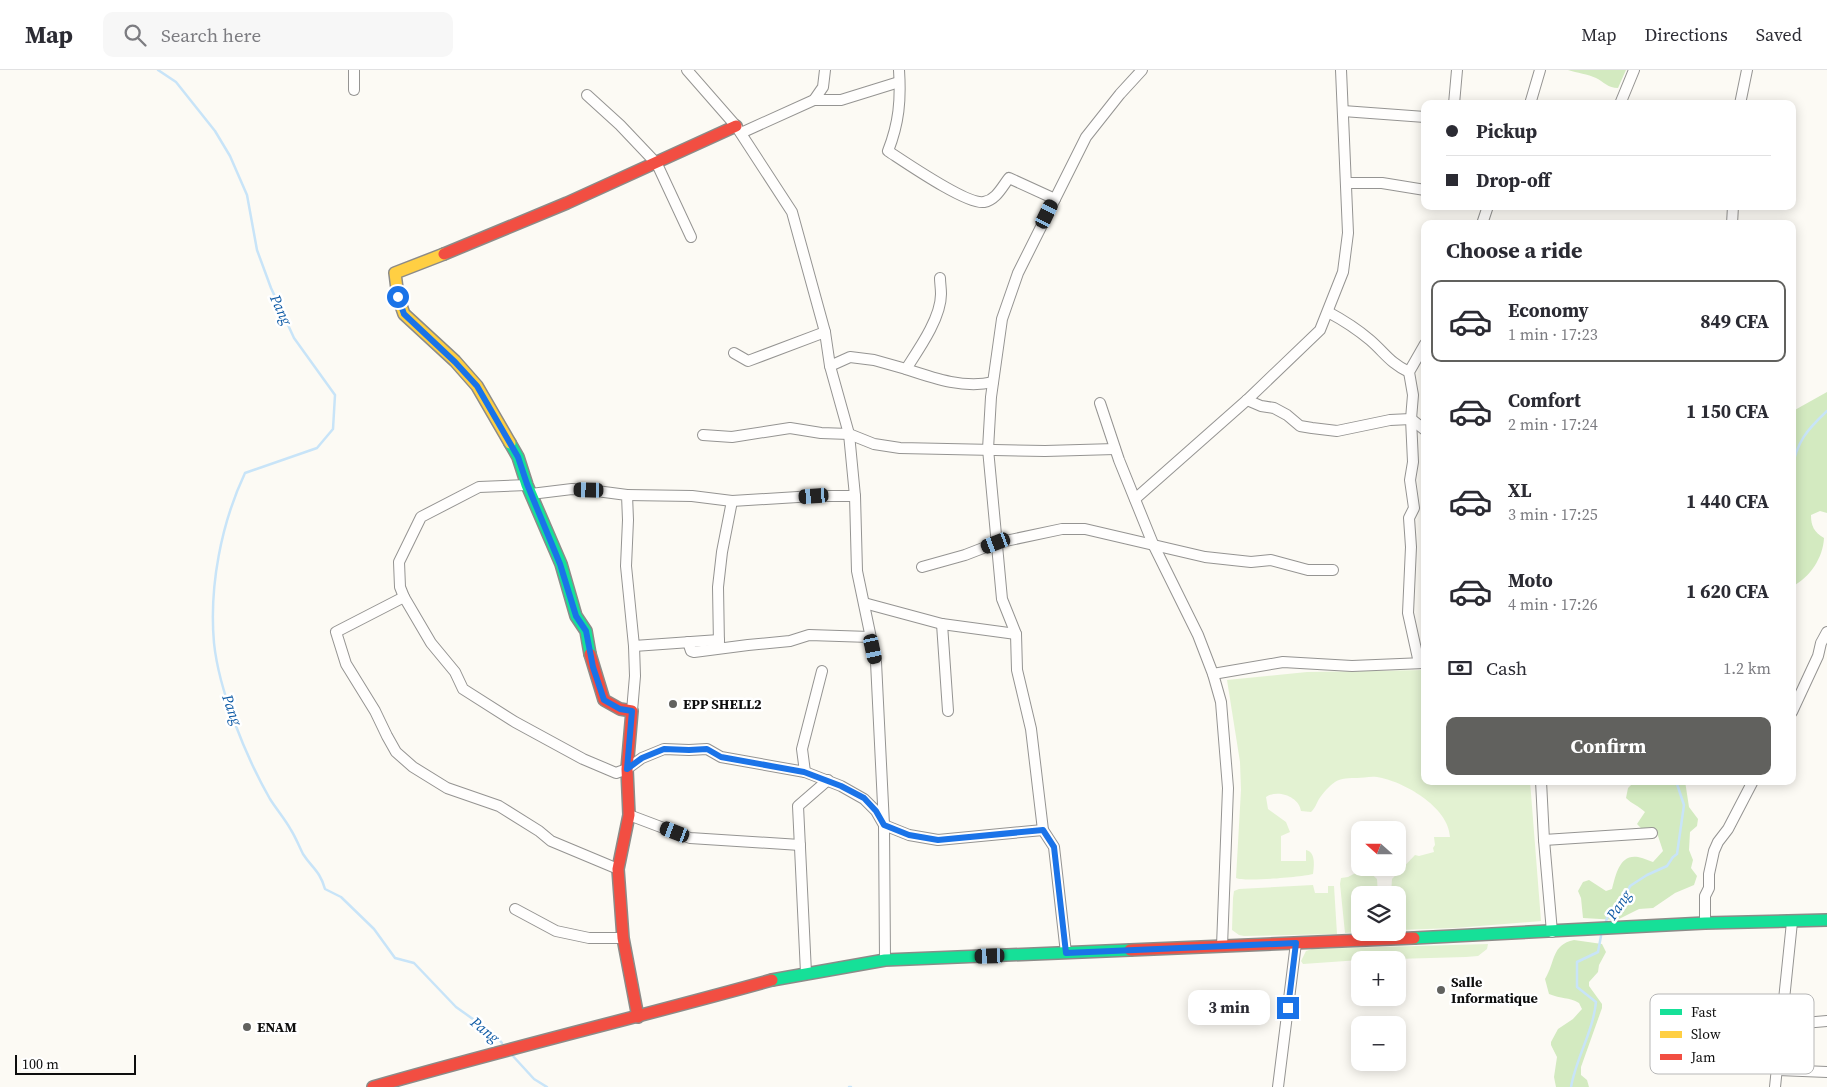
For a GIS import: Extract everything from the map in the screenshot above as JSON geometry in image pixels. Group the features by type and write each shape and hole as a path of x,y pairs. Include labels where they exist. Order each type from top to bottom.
{"main road":[{"path":"638,1017 623,938 618,869 629,815 627,769 632,711 620,709 604,700 593,667 586,631 576,616 560,564 518,457 477,386 455,362 404,314 398,297 395,273 574,202 738,130"},
{"path":"373,1087 482,1056 638,1017 772,980 885,960 1552,932 1705,923 1827,920"}],"street":[{"path":"354,70 354,90"},
{"path":"687,70 738,130 792,212 825,332 830,366 849,434 855,496 857,571 876,662 884,825 885,960"},
{"path":"814,100 823,87 826,70"},
{"path":"899,70 900,96 896,132 888,151 963,197 983,203 994,198 1009,178 1055,199"},
{"path":"1066,953 1054,847 1043,830 1031,729 1017,670 1016,634 1002,599 988,449 993,382 1002,320 1018,273 1086,137 1142,70"},
{"path":"1135,499 1247,400 1320,330 1343,272 1348,233 1341,70"},
{"path":"1454,100 1457,70"},
{"path":"1531,100 1540,70"},
{"path":"1622,100 1634,70"},
{"path":"1741,100 1746,70"},
{"path":"738,130 814,100 841,100 900,82"},
{"path":"586,95 620,125 657,164 691,237"},
{"path":"1343,111 1421,117"},
{"path":"1346,183 1382,183 1421,189"},
{"path":"906,369 920,348 937,313 941,294 940,278"},
{"path":"1328,312 1371,340 1395,365 1409,372"},
{"path":"734,353 748,361 825,332"},
{"path":"1421,351 1409,372 1413,395 1410,480 1414,508 1409,518 1411,547 1408,613 1421,659"},
{"path":"830,366 850,357 874,360 932,378 964,384 993,382"},
{"path":"1247,400 1261,406 1274,408 1287,415 1300,426 1312,428 1337,431 1390,420 1411,419 1421,427"},
{"path":"1100,403 1152,544 1198,635 1213,674 1220,702 1228,788 1222,946"},
{"path":"703,435 732,437 790,428 821,433 849,434 874,444 900,448 1046,451 1116,449"},
{"path":"855,496 732,500 692,496 627,495 572,489 479,487 421,517 399,562 400,587 431,642 455,672 464,689 515,722 583,759 616,773 627,769 642,758 664,749 707,749 721,757 804,772 828,780 864,798 876,811 884,825 909,835 938,840 1043,830"},
{"path":"627,495 626,566 635,676 632,711"},
{"path":"719,644 718,587 722,552 732,500"},
{"path":"922,567 996,543 1062,529 1085,529 1205,557 1250,562 1271,560 1308,570 1333,570"},
{"path":"404,597 336,632 346,664 375,711 396,752 427,777 447,788 499,806 539,831 551,841 618,869"},
{"path":"864,603 942,624 1016,634"},
{"path":"942,624 948,711"},
{"path":"1796,703 1827,632"},
{"path":"634,646 688,642 691,651 694,652 719,644 790,641 808,635 870,636"},
{"path":"1213,674 1283,662 1352,666 1421,663"},
{"path":"804,772 802,749 822,670"},
{"path":"806,973 798,806 828,780"},
{"path":"1541,785 1552,932"},
{"path":"1705,923 1705,896 1709,888 1709,874 1714,851 1751,785"},
{"path":"629,815 690,838 800,845"},
{"path":"1544,840 1652,832"},
{"path":"515,908 556,931 590,938 623,938"},
{"path":"1784,994 1792,922"},
{"path":"1278,1087 1296,943"},
{"path":"1814,1023 1827,1022"},
{"path":"1814,1071 1827,1072"},
{"path":"1775,1087 1776,1074"}],"green space":[{"path":"1568,70 1626,70 1618,88 1615,88 1593,77"},
{"path":"1827,392 1827,513 1820,511 1811,515 1814,528 1824,538 1823,545 1815,566 1805,578 1796,584 1796,409"},
{"path":"1421,670 1421,785 1530,785 1541,921 1406,930 1406,886 1392,886 1392,879 1395,876 1406,876 1406,864 1415,855 1419,856 1434,852 1434,837 1450,837 1448,826 1442,816 1423,797 1388,779 1377,777 1349,778 1337,781 1324,792 1311,812 1301,811 1296,801 1287,795 1276,794 1266,797 1268,809 1286,822 1290,832 1281,836 1281,861 1306,861 1306,850 1309,851 1314,860 1313,874 1286,878 1236,878 1241,790 1240,762 1227,680 1307,672"},
{"path":"1631,785 1686,785 1689,807 1698,819 1697,826 1690,832 1689,850 1693,860 1691,868 1697,876 1694,885 1675,893 1653,908 1639,909 1617,920 1583,918 1581,898 1578,891 1583,882 1589,880 1606,891 1612,889 1617,871 1624,861 1635,857 1653,862 1663,851 1656,830 1642,829 1637,824 1645,812 1626,798 1628,788"},
{"path":"1374,876 1377,879 1377,886 1351,886 1351,933 1345,933 1340,884 1341,878"},
{"path":"1313,885 1315,893 1328,893 1328,886 1334,886 1337,934 1244,936 1232,930 1234,891 1239,889"},
{"path":"1574,940 1602,944 1606,952 1599,965 1598,972 1589,982 1589,986 1602,1004 1602,1008 1581,1067 1581,1075 1587,1080 1589,1087 1556,1087 1554,1077 1557,1057 1551,1042 1558,1029 1573,1019 1582,1009 1579,1003 1575,1001 1549,994 1545,979 1558,950 1567,942"},
{"path":"1488,944 1487,949 1478,956 1406,959 1406,951 1351,951 1351,961 1303,964 1301,961 1306,951 1312,949"}],"waterway":[{"name":"Pang","path":"158,70 176,82 215,131 230,156 247,195 257,250 271,288 294,338 335,395 333,429 317,448 245,473 229,513 215,578 213,622 214,643 221,682 235,723 252,764 270,799 289,826 303,854 318,874 325,889 341,897 374,929 395,958 414,963 456,1007 494,1034 502,1043"},
{"name":"Pang","path":"1796,454 1804,437 1827,411"},
{"name":"Pang","path":"1606,921 1608,916 1623,902 1630,886 1647,875 1667,866 1677,854 1684,805 1677,785"},
{"name":"Pang","path":"1571,1087 1573,1076 1592,1024 1596,1002 1577,987 1577,962 1598,952 1601,936"},
{"name":"Pang","path":"512,1055 534,1079 547,1087"}],"traffic: fast":[{"path":"510,443 518,457 527,485 561,564 576,616 586,631 590,654"},
{"path":"1414,938 1705,923 1827,920"},
{"path":"772,980 885,960 1130,950"}],"traffic: slow":[{"path":"444,254 395,273 398,297 404,314 455,361 477,386 510,443"}],"traffic: jam":[{"path":"444,254 567,203 736,126"},
{"path":"590,654 604,700 620,709 632,711 627,769 629,815 618,869 623,938 638,1017"},
{"path":"1130,950 1414,938"},
{"path":"373,1087 772,980"}],"place":[{"name":"EPP SHELL2","path":"673,704"},
{"name":"Salle Informatique","path":"1441,990"},
{"name":"ENAM","path":"247,1027"}],"route":[{"path":"398,297 404,314 455,362 477,386 518,457 560,564 576,616 586,631 598,687 604,700 620,709 632,711 627,769 642,758 664,749 707,749 721,757 804,772 841,786 864,798 876,811 884,825 909,835 938,840 1043,830 1054,847 1066,953 1296,943 1288,1008"}]}
